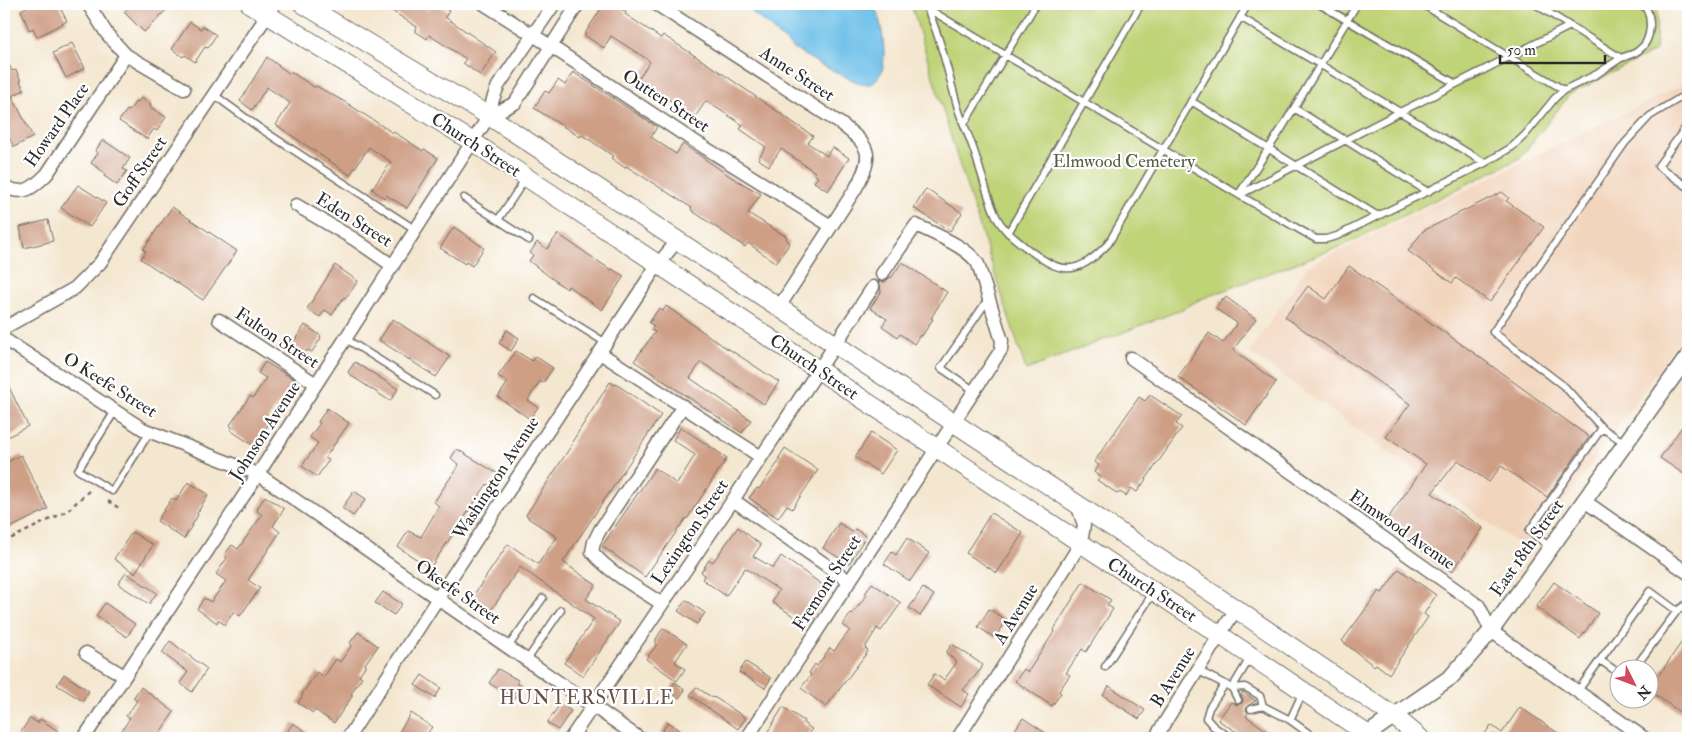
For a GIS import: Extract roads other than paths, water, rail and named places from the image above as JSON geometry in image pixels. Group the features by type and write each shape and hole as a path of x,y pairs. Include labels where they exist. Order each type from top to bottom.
{"main road":[{"name":"Church Street","path":"250,4 270,9 1252,656 1369,737"},
{"name":"Church Street","path":"303,4 489,116 678,240 1236,609 1395,716 1420,738"}],"street":[{"path":"88,4 107,34 126,55 184,89"},
{"name":"Outten Street","path":"484,4 552,46 683,134 831,226"},
{"path":"489,116 492,99 498,86 554,4"},
{"path":"489,116 515,103 578,4"},
{"name":"Anne Street","path":"656,4 841,124 861,141 866,148 868,157 863,174 848,201 779,307"},
{"name":"Goff Street","path":"4,328 75,288 100,263 270,9"},
{"name":"Howard Place","path":"4,186 10,190 28,190 47,174 126,55"},
{"name":"Johnson Avenue","path":"84,738 346,339 489,116"},
{"name":"Eden Street","path":"296,205 354,239 393,266"},
{"name":"Fremont Street","path":"747,738 1001,350 1002,341 983,276 975,258 952,242 916,225 882,274"},
{"name":"Washington Avenue","path":"348,738 658,264 678,240"},
{"name":"Lexington Street","path":"571,738 873,287"},
{"name":"Fulton Street","path":"219,320 316,384"},
{"name":"O Keefe Street","path":"4,338 150,432 258,474"},
{"path":"603,348 683,406 761,456"},
{"name":"East 18th Street","path":"1369,737 1395,716 1451,677 1491,631 1688,356"},
{"name":"Elmwood Avenue","path":"1131,358 1479,606 1491,631 1644,738"},
{"path":"662,604 613,572 600,562 592,552 594,542 600,530 683,406"},
{"name":"Okeefe Street","path":"258,474 639,738"},
{"path":"732,500 849,581"},
{"path":"1583,500 1688,573"},
{"name":"A Avenue","path":"958,738 1081,544 1084,525 1077,504"},
{"name":"B Avenue","path":"1155,738 1236,609"},
{"path":"86,653 124,676"}],"lane":[{"path":"964,124 1036,4"},
{"path":"1008,233 1141,4"},
{"path":"928,5 945,56 953,91 996,216 1008,233 1038,256 1054,266 1070,269 1082,266 1108,244 1248,4"},
{"path":"1319,4 1456,84"},
{"path":"1239,195 1357,4"},
{"path":"1422,4 1564,90"},
{"path":"1535,4 1621,58"},
{"path":"928,5 1006,55 1239,195 1316,239 1326,239 1337,236 1428,192 1512,147 1525,135 1555,98 1564,90 1597,74 1621,58 1640,50 1650,31 1650,19 1644,4"},
{"path":"1240,17 1485,163"},
{"path":"1239,195 1570,26"},
{"path":"1625,443 1602,428 1565,386 1493,332 1625,143 1650,116 1688,93"},
{"path":"213,94 258,127 416,230"},
{"path":"1191,101 1378,216"},
{"path":"1294,108 1428,192"},
{"path":"1688,124 1658,166 1688,187"},
{"path":"498,220 526,177"},
{"path":"464,198 529,240"},
{"path":"975,391 941,368 989,297"},
{"path":"534,298 603,348"},
{"path":"346,339 435,395"},
{"path":"115,411 78,470 105,487 112,491 150,432"},
{"path":"1550,547 1529,531 1602,428"},
{"path":"1577,692 1650,591 1677,611"},
{"path":"1105,667 1154,592"},
{"path":"508,647 543,598"},
{"path":"1640,660 1677,611 1688,603"},
{"path":"526,660 561,610"},
{"path":"1232,688 1252,656"},
{"path":"1600,660 1610,667"},
{"path":"1197,670 1232,688 1238,700"},
{"path":"1225,684 1209,708 1206,718 1214,727 1231,738"},
{"path":"1232,688 1245,687 1260,696 1263,706"},
{"path":"1290,720 1304,691"},
{"path":"1251,709 1263,706 1290,720 1315,738"}],"water":[{"path":"743,4 873,4 879,18 883,37 884,55 882,71 872,84 861,84 821,65 794,49"}],"district":[{"name":"HUNTERSVILLE","path":"587,698"}],"park label":[{"name":"Elmwood Cemetery","path":"1124,161"}]}
